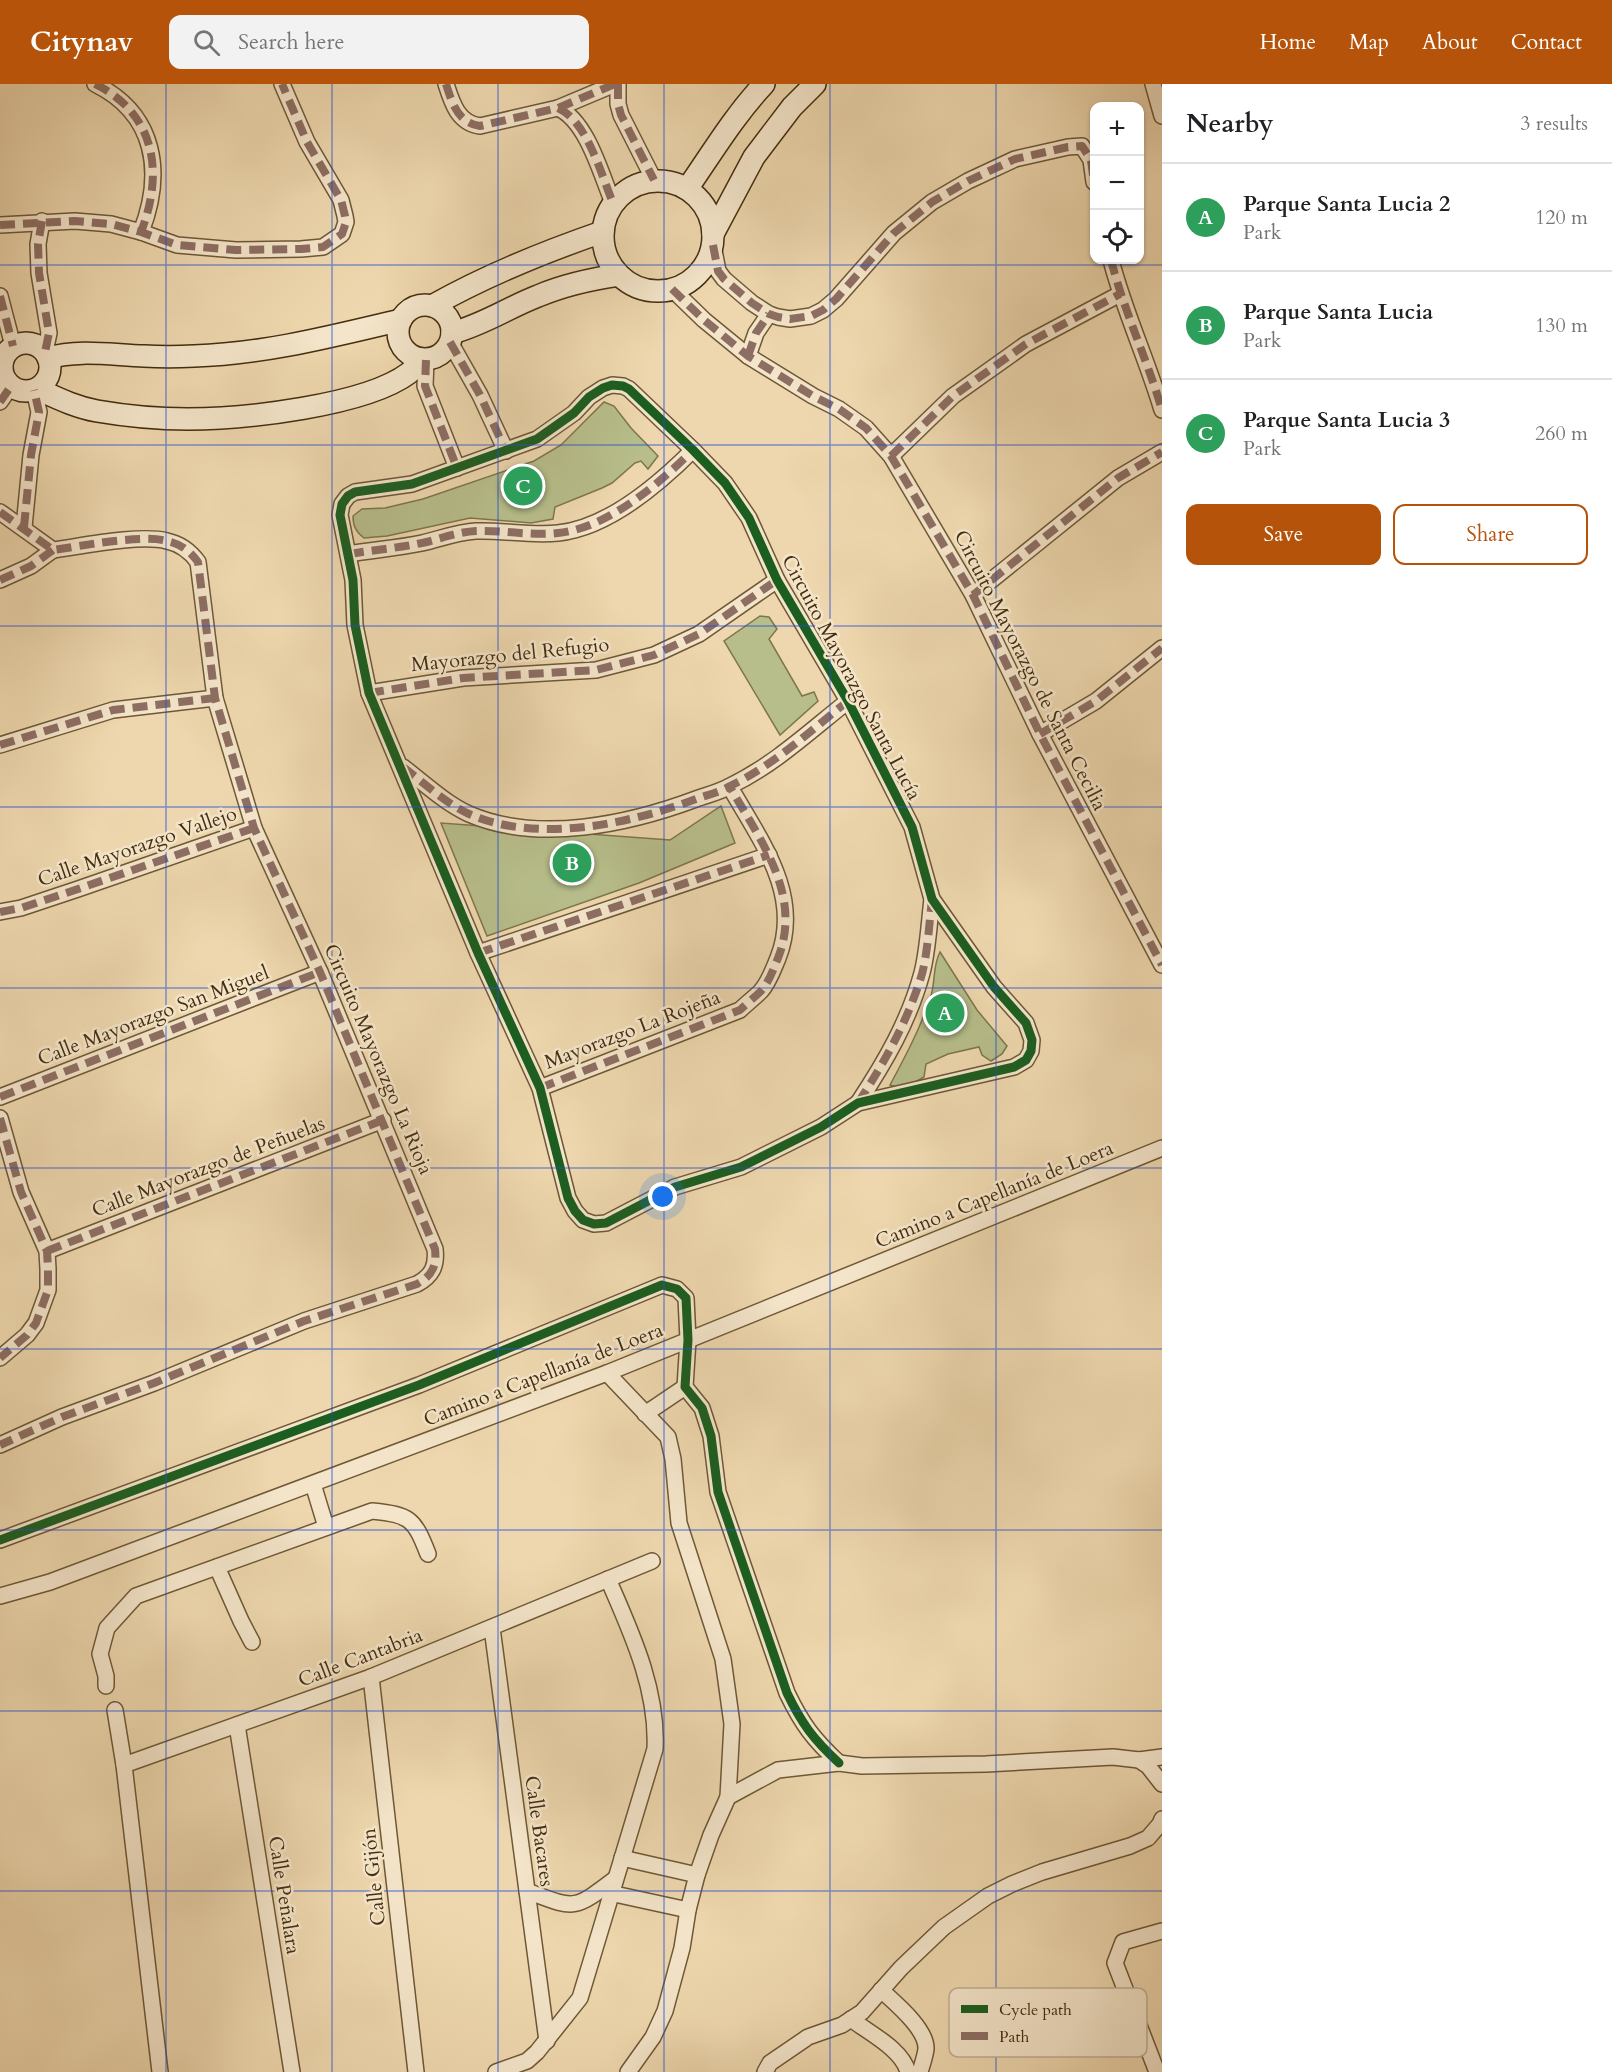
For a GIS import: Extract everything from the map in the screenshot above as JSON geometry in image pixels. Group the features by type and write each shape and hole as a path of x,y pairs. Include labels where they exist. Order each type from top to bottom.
{"street":[{"path":"95,84 113,93 130,109 144,129 151,152 154,178 150,208 141,231"},
{"path":"0,225 42,221 111,224 141,231 177,245 236,250 323,247 342,234 346,222 341,200 307,142 282,84"},
{"path":"446,84 456,109 463,119 473,125 485,125 558,108 617,84 621,115 654,180"},
{"path":"687,189 733,121 764,84"},
{"path":"815,84 792,107 754,156 713,240 705,265 691,280 672,289 658,291 644,290 619,275 609,263 602,232 613,203 624,191 638,184 654,180 671,182 687,189 701,201 710,216 713,240 717,271 724,279 769,314 790,319 817,314 836,299 894,233 932,202 1015,159 1082,146 1090,158"},
{"path":"1153,84 1162,116"},
{"path":"558,108 573,117 581,130 613,203"},
{"path":"36,390 43,385 50,372 46,355 49,333 39,273 38,244 42,221"},
{"path":"432,306 454,293 602,232"},
{"path":"1112,264 1120,294 1151,374 1162,410"},
{"path":"451,338 538,296 587,279 619,275"},
{"name":"Circuito Mayorazgo de Santa Cecilia","path":"672,289 704,320 748,356 813,396 839,409 866,428 891,456 973,595 1040,734 1162,965"},
{"path":"891,456 953,396 1026,344 1120,294"},
{"path":"0,296 7,347 1,367 3,385 22,391 36,390 68,404 96,411 188,419 262,414 333,402 364,393 392,383 424,360 439,356 446,350 451,338 451,324 447,316 432,306 423,305 414,308 401,320 398,328 401,344 412,356 424,360"},
{"path":"748,356 756,333 769,314"},
{"path":"7,347 33,344 46,355 91,353 145,357 186,356 299,344 401,320"},
{"path":"451,338 506,452"},
{"path":"424,360 425,386 457,468"},
{"name":"Circuito Mayorazgo Santa Lucía","path":"612,386 623,386 630,389 693,450 725,483 749,518 777,580 848,701 912,827 932,899 994,987 1026,1023 1032,1040 1031,1051 1026,1060 1002,1072 858,1103 821,1127 741,1167 675,1187 616,1219 594,1224 582,1220 568,1198 540,1088 478,953 369,693 355,625 353,580 340,515 342,504 348,496 355,492 412,484 537,440 574,413 589,397 603,388 612,386"},
{"path":"24,527 31,455 39,412 36,390"},
{"path":"349,554 419,544 475,531 561,533 620,510 666,478 693,450"},
{"path":"973,595 1118,478 1162,452"},
{"path":"0,512 53,550"},
{"name":"Circuito Mayorazgo La Rioja","path":"0,580 32,566 53,550 90,544 165,540 189,550 198,562 215,698 254,828 320,972 383,1120 435,1249 436,1259 428,1278 417,1284 304,1321 154,1383 62,1417 0,1445"},
{"name":"Mayorazgo del Refugio","path":"369,693 463,678 596,670 654,655 699,634 777,580"},
{"path":"1040,734 1096,701 1162,648"},
{"path":"0,745 113,710 215,698"},
{"path":"400,765 453,806 471,815 500,823 533,828 576,828 629,821 730,787 776,759 848,701"},
{"name":"Mayorazgo La Rojeña","path":"540,1088 740,1010 761,991 769,979 783,944 787,915 779,877 730,787"},
{"name":"Calle Mayorazgo Vallejo","path":"0,912 21,908 254,828"},
{"path":"478,953 769,855"},
{"name":"Circuito Mayorazgo Santa Lucía","path":"858,1103 887,1058 905,1021 922,972 932,899"},
{"name":"Calle Mayorazgo San Miguel","path":"0,1097 320,972"},
{"path":"0,1118 21,1192 47,1251 48,1290 42,1309 27,1335 0,1358"},
{"name":"Calle Mayorazgo de Peñuelas","path":"47,1251 383,1120"},
{"name":"Camino a Capellanía de Loera","path":"0,1596 50,1582 607,1373 1162,1148"},
{"path":"0,1540 419,1385 662,1285 677,1289 686,1298 688,1340 685,1387 702,1408 711,1436 718,1492 787,1693 800,1721 817,1743 839,1763"},
{"path":"607,1373 668,1437 673,1459 679,1523 723,1659 732,1724 728,1797 697,1875 682,1948 665,2011 653,2037 628,2072"},
{"path":"645,1414 685,1387"},
{"path":"313,1484 326,1527"},
{"path":"106,1686 106,1676 100,1654 107,1628 136,1596 372,1510 398,1514 418,1528 428,1554"},
{"name":"Calle Cantabria","path":"124,1765 371,1677 652,1561"},
{"path":"217,1567 240,1621 252,1642"},
{"path":"496,2072 527,2061 547,2041 580,1998 655,1749 656,1731 646,1673 608,1579"},
{"name":"Calle Bacares","path":"492,1628 547,2041"},
{"name":"Calle Gijón","path":"371,1677 416,2072"},
{"path":"115,1710 124,1765 160,2072"},
{"name":"Calle Peñalara","path":"237,1725 292,2072"},
{"path":"728,1797 778,1770 839,1763 862,1766 975,1764 1113,1757 1139,1760 1162,1757"},
{"path":"1139,1760 1148,1766 1162,1784"},
{"path":"765,2072 770,2063 807,2037 842,2025 862,2012 901,1968 944,1927 988,1896 1042,1872 1155,1837 1162,1819"},
{"path":"622,1858 697,1875"},
{"path":"527,1891 561,1905 572,1905 583,1902 613,1886 688,1910"},
{"path":"1125,1988 1115,1963 1123,1942 1162,1931"},
{"path":"881,1990 908,2016 923,2037 926,2047 920,2072"},
{"path":"851,2019 889,2047 902,2060 908,2072"},
{"path":"1147,2046 1157,2072"}],"green space":[{"path":"604,402 614,406 658,456 648,469 641,461 635,463 612,483 555,507 553,519 531,523 470,518 387,536 364,538 355,529 353,516 362,509 385,508 423,499 534,461 561,445"},
{"path":"760,616 769,617 777,629 769,639 802,696 814,692 818,701 780,735 724,641"},
{"path":"721,806 735,843 639,883 487,936 441,823 670,840"},
{"path":"940,952 977,1010 1007,1046 1002,1054 991,1061 982,1055 979,1047 948,1054 926,1064 924,1077 903,1086 890,1085 926,1010 932,993 936,963"}],"marked path":[{"path":"95,84 131,111 150,147 153,167 152,188 141,232"},
{"path":"0,225 75,221 111,224 177,245 236,250 323,247 342,234 346,222 341,200 307,142 282,84"},
{"path":"446,84 461,116 466,121 480,126 558,108 615,84"},
{"path":"618,84 618,104 621,115 654,180"},
{"path":"558,108 577,124 585,136 613,203"},
{"path":"713,245 718,271 752,303 778,317 790,319 811,316 836,299 894,233 932,202 968,181 1015,159 1068,147 1082,146 1090,158"},
{"path":"42,221 38,244 39,273 49,333 45,352"},
{"path":"1112,264 1162,410"},
{"path":"672,289 704,320 748,356 813,396 839,409 866,428 891,456 973,595 1040,734 1162,965"},
{"path":"891,456 953,396 1026,344 1120,294"},
{"path":"0,296 13,346"},
{"path":"748,356 756,333 769,314"},
{"path":"450,342 480,395 506,451"},
{"path":"426,360 425,386 457,468"},
{"path":"0,402 11,386"},
{"path":"24,527 31,455 39,412 34,390"},
{"path":"349,554 413,545 469,532 548,534 577,529 596,523 632,502 693,450"},
{"path":"973,595 1118,478 1162,452"},
{"path":"0,512 53,550 111,541 156,539 181,546 198,562 215,698 254,828 320,972 435,1249 432,1270 417,1284 304,1321 154,1383 62,1417 0,1445"},
{"path":"0,580 31,566 53,550"},
{"path":"369,693 463,678 596,670 654,655 699,634 777,580"},
{"path":"1040,734 1096,701 1162,648"},
{"path":"0,745 113,710 215,698"},
{"path":"403,767 443,799 469,814 496,823 524,828 553,829 613,823 670,808 726,788 746,778 777,758 848,701"},
{"path":"540,1088 740,1010 766,984 778,958 784,935 785,912 782,890 765,848 730,787"},
{"path":"0,912 21,908 254,828"},
{"path":"478,953 769,855"},
{"path":"858,1103 894,1041 916,992 926,956 932,900"},
{"path":"0,1097 320,972"},
{"path":"0,1118 21,1192 47,1251 48,1269 48,1290 36,1323 27,1335 0,1358"},
{"path":"47,1251 383,1120"}],"cycle path":[{"path":"612,385 629,389 693,450 725,483 749,518 777,580 848,701 912,827 932,899 994,987 1026,1023 1032,1040 1031,1051 1026,1060 1014,1067 858,1103 821,1127 741,1167 675,1187 606,1223 594,1224 583,1220 568,1198 540,1088 478,953 369,693 355,625 353,580 340,515 342,504 348,496 355,492 412,484 537,439 574,413 589,397 612,385"},
{"path":"0,1540 419,1385 662,1285 677,1289 686,1298 688,1340 685,1387 702,1408 711,1436 718,1492 787,1693 809,1731 839,1763"}],"place":[{"name":"Parque Santa Lucia 3","path":"523,486"},
{"name":"Parque Santa Lucia","path":"572,863"},
{"name":"Parque Santa Lucia 2","path":"945,1013"}]}
